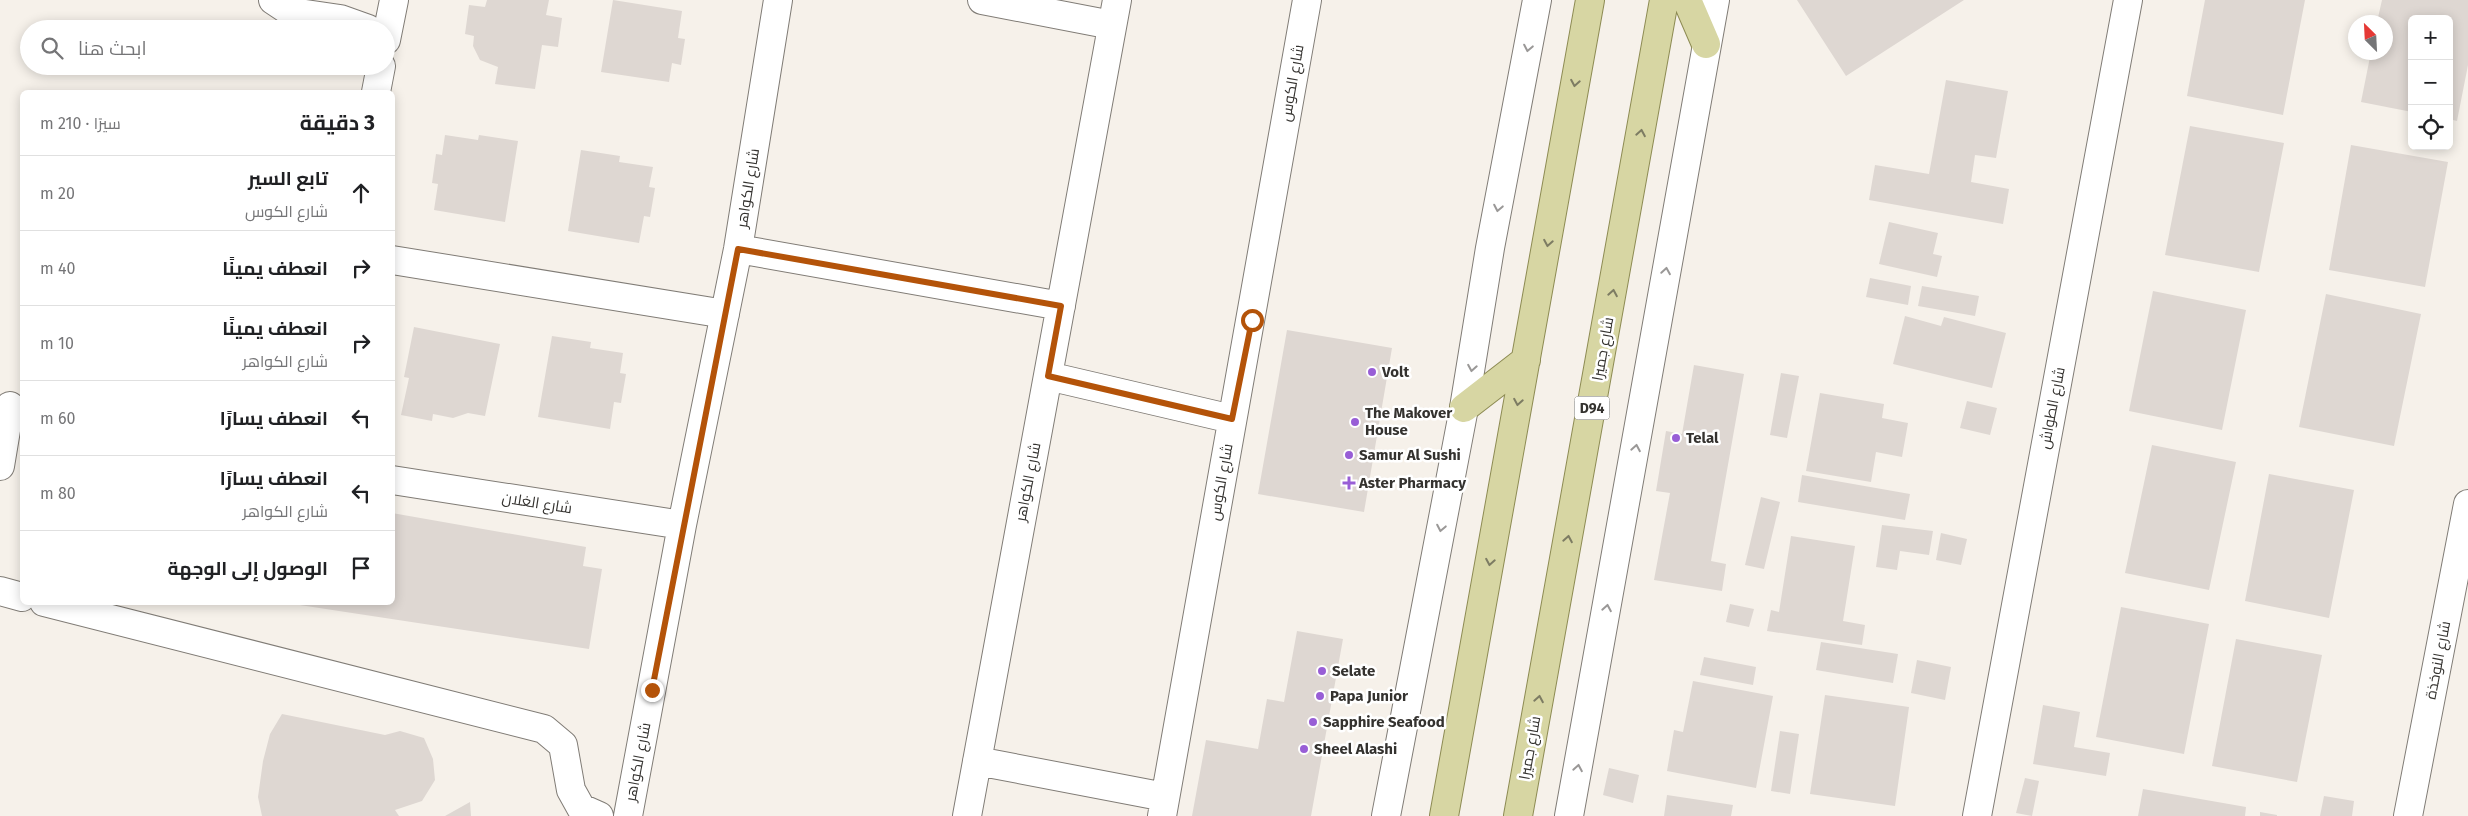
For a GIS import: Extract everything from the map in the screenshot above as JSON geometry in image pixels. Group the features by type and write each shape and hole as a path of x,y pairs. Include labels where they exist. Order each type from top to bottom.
{"main road":[{"path":"1444,816 1590,0"},
{"name":"شارع جميرا","path":"1518,816 1664,0"},
{"path":"1686,0 1706,44"},
{"path":"1464,408 1526,360"}],"street":[{"path":"274,0 291,12 343,20"},
{"path":"387,20 394,0"},
{"name":"شارع الكواهر","path":"628,816 682,526 738,249 778,0"},
{"path":"982,0 1115,12"},
{"name":"شارع الكوس","path":"1164,807 1307,0"},
{"path":"1386,816 1464,408 1490,248 1537,0"},
{"path":"1569,816 1661,308 1664,276 1715,0"},
{"name":"شارع الطواش","path":"1977,816 2128,0"},
{"name":"شارع الكواهر","path":"967,816 1115,12"},
{"path":"376,90 379,75"},
{"path":"738,249 1061,306"},
{"path":"395,260 725,314"},
{"path":"1048,376 1232,419"},
{"path":"0,466 10,406"},
{"name":"شارع الغلان","path":"395,480 682,526"},
{"name":"شارع النوخذة","path":"2408,816 2463,558 2468,504"},
{"path":"0,591 20,596"},
{"path":"56,605 544,728 563,745 571,790 581,808 599,816"},
{"path":"977,761 1164,807"}],"building":[{"path":"487,0 549,0 546,15 562,18 558,47 542,45 535,89 495,84 498,67 480,60 473,46 474,36 465,34 469,5 485,7"},
{"path":"613,0 682,11 678,38 685,39 681,65 672,63 669,82 601,72"},
{"path":"1797,0 1964,0 1846,76"},
{"path":"2205,0 2305,0 2283,115 2187,96"},
{"path":"2382,0 2468,0 2468,65 2457,121 2453,120 2453,15 2408,15 2408,111 2361,102 2369,60 2393,60 2393,15 2379,15"},
{"path":"1946,80 2008,91 1996,158 1975,155 1971,182 2009,189 2003,224 1869,200 1875,165 1929,174"},
{"path":"2190,126 2284,143 2259,272 2165,255"},
{"path":"445,135 478,140 479,135 518,141 505,222 434,210 438,184 432,183 436,154 442,155"},
{"path":"2351,145 2448,162 2425,287 2329,270"},
{"path":"581,150 620,156 619,162 653,167 649,187 655,188 650,217 644,216 639,243 568,231"},
{"path":"1889,222 1938,233 1933,254 1942,256 1937,277 1879,264"},
{"path":"1870,278 1911,286 1908,305 1866,297"},
{"path":"1922,286 1979,296 1975,316 1918,306"},
{"path":"2153,291 2246,310 2222,430 2129,411"},
{"path":"2326,294 2421,314 2394,446 2299,427"},
{"path":"1905,316 1941,326 1944,317 2006,333 1992,388 1893,364"},
{"path":"414,327 500,344 485,416 468,413 453,418 433,414 432,421 401,415 409,378 404,377"},
{"path":"1287,330 1392,348 1364,512 1258,494"},
{"path":"552,336 591,342 590,348 623,353 620,373 626,374 621,403 614,402 610,429 538,417"},
{"path":"1694,365 1744,374 1711,561 1726,564 1722,591 1654,580 1670,493 1656,491 1666,431 1682,434"},
{"path":"1781,373 1799,376 1787,438 1770,435"},
{"path":"1820,393 1884,404 1882,418 1908,423 1902,457 1876,452 1871,482 1806,471"},
{"path":"1967,401 1997,408 1990,435 1960,428"},
{"path":"2152,445 2236,462 2209,590 2125,573"},
{"path":"2269,474 2354,490 2329,618 2245,601"},
{"path":"1802,475 1910,494 1905,520 1798,502"},
{"path":"1761,497 1780,502 1764,569 1745,565"},
{"path":"395,514 586,547 583,566 602,569 589,649 300,605 395,605"},
{"path":"1882,525 1933,531 1929,555 1900,551 1897,570 1876,567"},
{"path":"1941,533 1967,539 1961,565 1936,560"},
{"path":"1791,536 1855,546 1843,621 1865,625 1862,645 1767,631 1771,610 1779,612"},
{"path":"1730,604 1754,609 1749,627 1726,622"},
{"path":"2121,607 2209,624 2184,754 2096,737"},
{"path":"1297,631 1343,639 1311,816 1192,816 1206,740 1258,749 1267,699 1284,702"},
{"path":"2236,639 2322,655 2297,782 2212,766"},
{"path":"1821,642 1898,654 1893,683 1816,670"},
{"path":"1704,657 1756,667 1753,685 1700,675"},
{"path":"1917,660 1951,667 1945,700 1911,693"},
{"path":"1693,681 1773,696 1756,788 1667,771 1674,730 1683,732"},
{"path":"1825,695 1909,707 1895,806 1810,794"},
{"path":"2043,705 2080,712 2074,747 2110,753 2106,776 2033,764"},
{"path":"282,714 385,735 400,731 424,738 433,759 435,780 422,801 395,810 399,816 262,816 258,797 263,761 270,734"},
{"path":"1780,731 1799,734 1790,794 1771,791"},
{"path":"1609,768 1639,775 1633,803 1603,795"},
{"path":"2025,778 2039,781 2032,816 2016,813"},
{"path":"2143,789 2246,807 2245,816 2138,816"},
{"path":"1667,795 1733,805 1731,816 1664,816"},
{"path":"2324,796 2354,801 2352,816 2320,816"},
{"path":"470,802 471,816 445,816"},
{"path":"2260,812 2277,815 2277,816 2260,816"}],"place":[{"name":"Volt","path":"1372,372"},
{"name":"The Makover House","path":"1355,422"},
{"name":"Telal","path":"1676,438"},
{"name":"Samur Al Sushi","path":"1349,455"},
{"name":"Aster Pharmacy","path":"1349,483"},
{"name":"Selate","path":"1322,671"},
{"name":"Papa Junior","path":"1320,696"},
{"name":"Sapphire Seafood","path":"1313,722"},
{"name":"Sheel Alashi","path":"1304,749"}],"route":[{"path":"652,690 682,526 738,249 1061,306 1048,376 1232,419 1252,320"}]}
